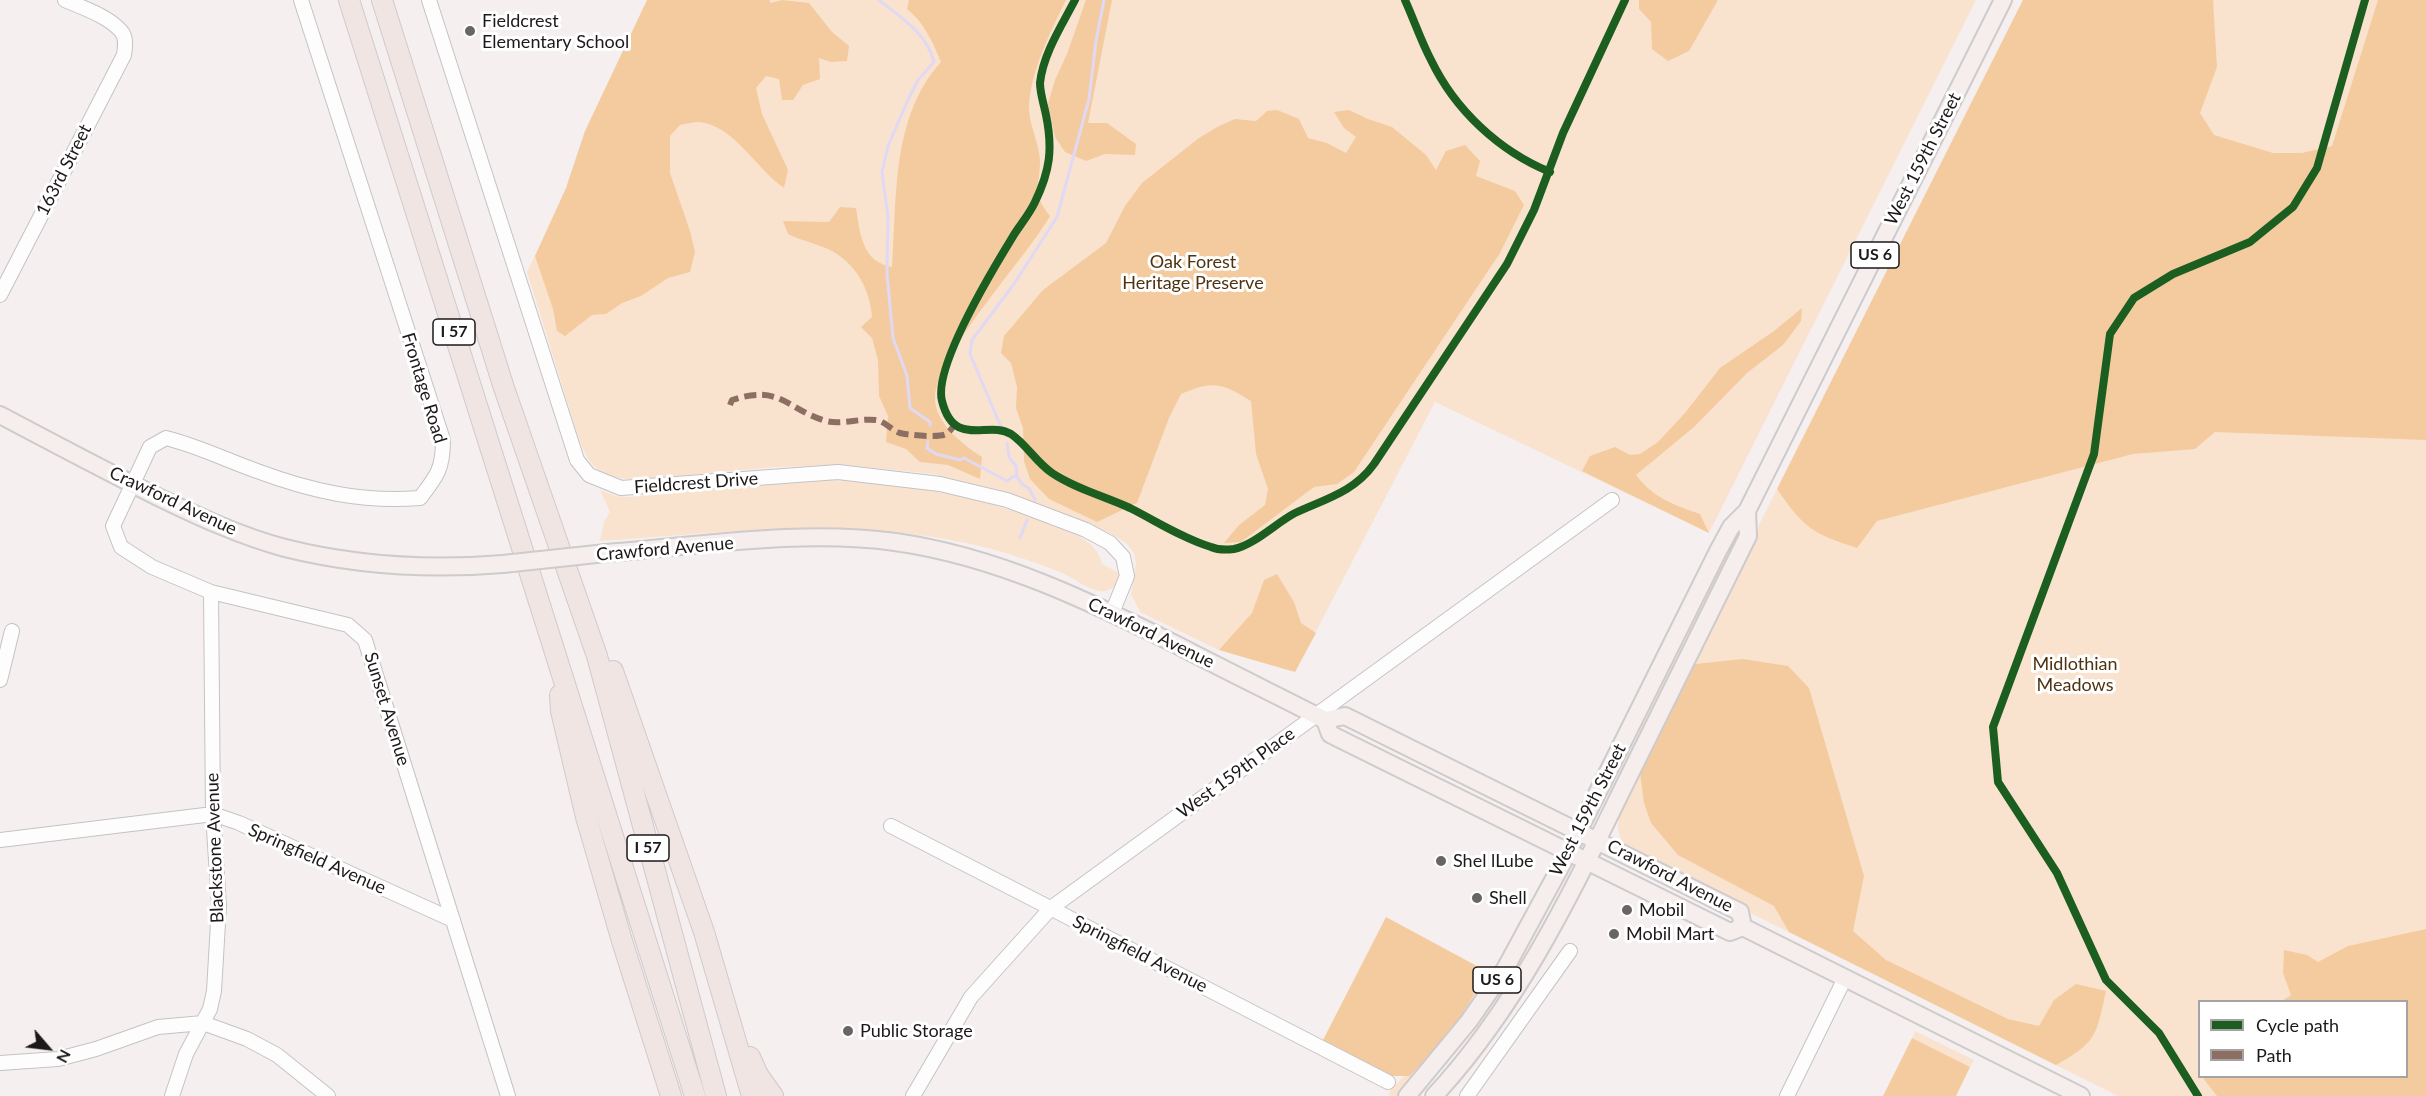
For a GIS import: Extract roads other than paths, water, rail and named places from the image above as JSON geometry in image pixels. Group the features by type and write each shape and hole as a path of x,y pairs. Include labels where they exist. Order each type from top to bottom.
{"highway":[{"name":"I 57","path":"349,0 695,1096"},
{"name":"I 57","path":"382,0 504,388 597,656 716,1096"},
{"path":"578,602 610,665 696,911 752,1096"},
{"path":"560,664 561,711 586,817 670,1096"},
{"path":"717,976 758,1075 773,1096"}],"main road":[{"name":"West 159th Street","path":"1407,1096 1469,1021 1505,969 1568,852 1718,551 1731,528 1747,511 2002,0"},
{"name":"Crawford Avenue","path":"0,415 210,522 283,548 331,558 392,566 447,568 606,553 829,537 895,542 959,555 1038,580 1112,613 1320,718 1330,734 1587,862 1730,932 1743,927 2081,1096"},
{"name":"West 159th Street","path":"1434,1096 1467,1057 1528,970 1587,862 1748,536 1747,511"},
{"name":"Crawford Avenue","path":"1320,718 1345,716 1578,830 1740,912 1743,927"}],"street":[{"name":"163rd Street","path":"0,295 124,55 126,43 123,32 106,20 65,0"},
{"name":"Frontage Road","path":"132,484 150,447 166,438 189,444 258,472 332,494 387,501 420,498 435,478 443,460 442,440 301,0"},
{"name":"Fieldcrest Drive","path":"429,0 577,460 589,475 621,488 838,472 940,484 1007,500 1086,530 1110,543 1124,556 1127,576 1112,613"},
{"name":"Sunset Avenue","path":"132,484 113,526 121,547 152,567 211,592 348,625 365,640 508,1096"},
{"name":"West 159th Place","path":"913,1096 971,997 1051,908 1320,718 1612,501"},
{"name":"Blackstone Avenue","path":"172,1096 186,1054 210,1009 214,991 219,906 213,814 211,592"},
{"path":"0,680 12,631"},
{"name":"Springfield Avenue","path":"0,840 213,814 239,823 453,920"},
{"name":"Springfield Avenue","path":"891,826 1388,1082"},
{"path":"1467,1096 1570,951"},
{"path":"1787,1096 1845,978"},
{"path":"0,1063 58,1059 96,1049 158,1027 203,1023 247,1040 277,1055 328,1096"}],"waterway":[{"path":"879,0 919,34 934,62 918,80 907,102 888,146 882,172 888,217 887,274 893,338 907,376 910,408 930,422 930,425"},
{"path":"1001,427 970,354 972,340 1014,284 1057,217 1089,99 1104,0"},
{"path":"928,442 927,448 936,454 960,460 964,458 1007,481 1014,476 1017,477"},
{"path":"1007,443 1009,457 1016,466 1017,477 1023,485 1029,488 1035,500"},
{"path":"1020,538 1027,520"}],"place":[{"name":"Fieldcrest Elementary School","path":"470,31"},
{"name":"Shel lLube","path":"1441,861"},
{"name":"Shell","path":"1477,898"},
{"name":"Mobil","path":"1627,910"},
{"name":"Mobil Mart","path":"1614,934"},
{"name":"Public Storage","path":"848,1031"}],"park label":[{"name":"Oak Forest Heritage Preserve","path":"1193,272"},
{"name":"Midlothian Meadows","path":"2075,674"}]}
